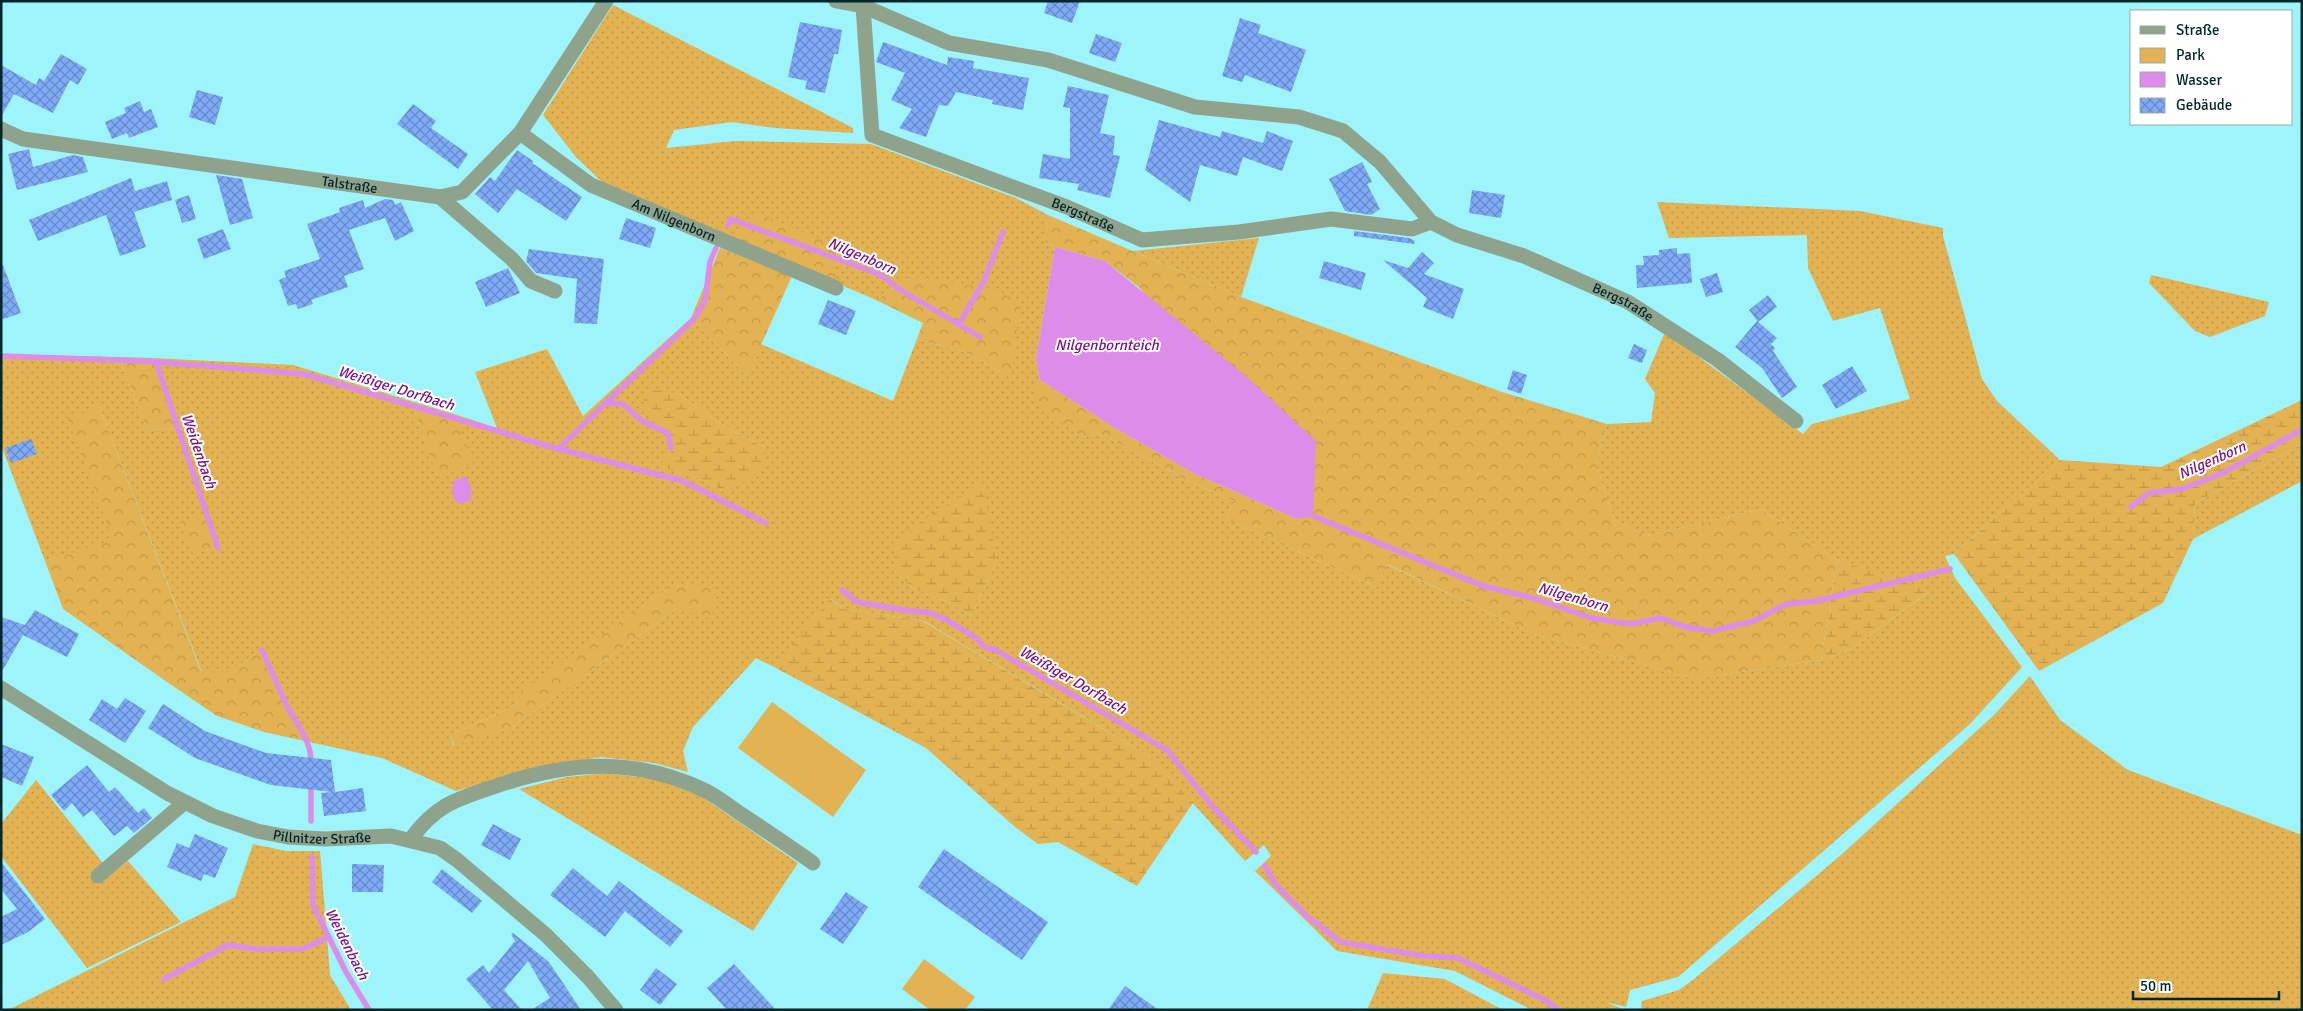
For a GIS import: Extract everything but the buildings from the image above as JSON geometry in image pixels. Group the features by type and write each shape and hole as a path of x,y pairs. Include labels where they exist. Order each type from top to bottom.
{"street":[{"name":"Talstraße","path":"1,129 23,139 440,197 462,192 520,134 606,1"},
{"name":"Bergstraße","path":"836,1 863,6 949,43 1048,60 1195,108 1299,117 1343,131 1380,162 1431,222 1457,235 1524,256 1628,302 1718,360 1796,421"},
{"name":"Bergstraße","path":"863,6 872,135 1067,207 1142,240 1238,232 1331,218 1412,229 1431,222"},
{"name":"Am Nilgenborn","path":"520,134 591,185 836,288"},
{"path":"440,197 512,259 531,281 555,291"},
{"name":"Pillnitzer Straße","path":"1,688 185,802 213,816 239,825 288,837 325,839 391,836 440,848 458,860 546,935 588,977 616,1010"},
{"path":"411,840 425,819 446,804 516,780 559,769 605,764 657,773 706,791 813,862"},
{"path":"98,876 185,802"}],"green space":[{"path":"613,5 853,128 853,133 775,128 732,122 674,130 666,148 736,141 871,144 1016,198 1048,215 1045,242 1055,247 1036,359 1040,380 1032,399 1082,437 1101,434 1192,483 1234,501 1226,519 1376,587 1386,564 1534,634 1695,679 1821,660 1851,649 1929,592 1837,560 1761,509 1647,536 1614,520 1596,463 1607,424 1651,422 1655,393 1645,379 1665,332 1803,434 1812,424 1910,399 1880,308 1833,321 1808,268 1807,235 1669,238 1657,202 1860,211 1943,228 1943,236 1982,379 1997,401 2060,460 1954,554 1945,556 1955,578 2022,667 1970,724 1678,977 1630,990 1626,1007 1606,1002 1624,1010 1532,1010 1455,971 1337,951 1255,871 1271,856 1264,845 1245,861 1152,758 924,621 844,609 831,599 774,667 756,658 693,727 683,751 688,772 654,763 601,757 527,770 456,791 382,758 305,741 280,696 260,651 236,668 203,675 99,406 113,541 45,561 1,445 1,354 119,357 147,430 177,428 153,358 293,365 411,401 437,475 472,463 454,414 497,428 475,372 547,349 583,416 691,318 747,376 761,344 893,401 917,339 968,353 1011,378 912,276 876,300 602,182 576,157 543,115","holes":["677,393 729,429 764,447 726,492 701,479 660,466 671,453 666,444 662,429 665,416","997,559 971,616 953,604 913,589 895,571","668,589 678,608 512,727 453,745 450,735 518,704 516,695"]},
{"path":"758,213 831,243 836,281 730,236"},
{"path":"1048,215 1241,297 1502,392 1607,424 1596,463 1614,520 1647,536 1761,509 1837,560 1821,660 1695,679 1534,634 1387,564 1376,587 1226,519 1234,501 1192,483 1101,434 1082,437 1031,399 1040,380 1115,428 1193,473 1297,519 1140,288 1105,261 1055,247 1045,242"},
{"path":"1259,238 1241,297 1133,251"},
{"path":"720,248 792,276 747,376 691,318"},
{"path":"2151,275 2269,302 2265,316 2210,337 2195,331 2149,283"},
{"path":"912,276 995,289 1021,303 1011,378 968,353 917,339 923,323 876,300"},
{"path":"119,357 153,358 177,428 147,430"},
{"path":"659,390 677,393 729,429 764,447 766,463 754,477 726,492 701,479 659,466 671,453 661,437 661,425 649,415 643,402 646,393"},
{"path":"2302,400 2302,444 2195,503 2193,539 2163,603 2039,671 1954,554 2060,460 2161,467"},
{"path":"411,401 454,414 473,463 437,476"},
{"path":"99,406 202,674 236,668 260,651 280,696 305,741 264,732 217,716 63,609 45,561 113,540 68,419"},
{"path":"2302,444 2302,481 2193,539 2195,503"},
{"path":"982,482 997,559 971,616 953,604 913,589 895,571 894,548 919,523"},
{"path":"207,514 218,548 193,554 181,521"},
{"path":"1837,560 1930,591 1851,649 1821,660"},
{"path":"688,582 715,589 712,619 678,608 512,727 454,745 450,735 518,704 515,695 668,589"},
{"path":"830,599 844,609 923,621 1152,758 1193,803 1137,886 1058,842 1038,844 1015,827 926,748 774,667"},
{"path":"2030,676 2060,720 2128,770 2302,835 2302,1010 1641,1010 1642,1001 1679,990 1694,979 1841,855 1994,715"},
{"path":"772,702 866,770 833,817 738,748"},
{"path":"606,773 655,779 701,796 798,863 753,931 519,789 567,777"},
{"path":"36,780 103,863 90,874 98,884 128,861 181,922 87,968 1,856 1,824"},
{"path":"253,844 286,851 320,851 330,975 351,1010 8,1010 235,897"},
{"path":"924,959 975,997 965,1010 930,1010 902,989"},
{"path":"1383,973 1445,979 1503,1010 1367,1010"}],"water":[{"name":"Nilgenbornteich","path":"1055,247 1105,261 1247,377 1316,441 1313,516 1297,519 1193,473 1115,428 1040,380 1036,359"},
{"path":"465,476 471,486 471,500 461,504 454,500 452,488 454,481"}],"waterway":[{"name":"Nilgenborn","path":"728,225 731,219 881,275 899,289 980,337"},
{"path":"959,324 984,281 1003,232"},
{"name":"Nilgenborn","path":"558,449 695,318 705,301 710,262 716,248"},
{"name":"Weißiger Dorfbach","path":"1,356 144,361 304,374 555,448 683,481 766,523"},
{"name":"Weidenbach","path":"156,362 218,548"},
{"path":"605,403 623,404 642,421 668,433 671,448"},
{"name":"Nilgenborn","path":"2131,507 2149,493 2182,489 2223,473 2302,430"},
{"name":"Nilgenborn","path":"1313,516 1483,586 1533,598 1591,618 1631,624 1660,618 1686,627 1712,631 1754,621 1786,604 1816,601 1950,569"},
{"name":"Weißiger Dorfbach","path":"842,590 857,602 931,613 957,626 979,640 985,647 994,649 1167,750 1213,807 1256,852"},
{"name":"Weidenbach","path":"262,650 286,704 303,732 309,747 311,764"},
{"name":"Weidenbach","path":"311,783 311,821"},
{"name":"Weidenbach","path":"312,857 313,905 346,972 369,1010"},
{"path":"1265,866 1276,885 1308,917 1341,942 1423,956 1458,958 1547,1001 1558,1010"},
{"path":"164,979 228,945 256,949 303,949 329,937"}]}
